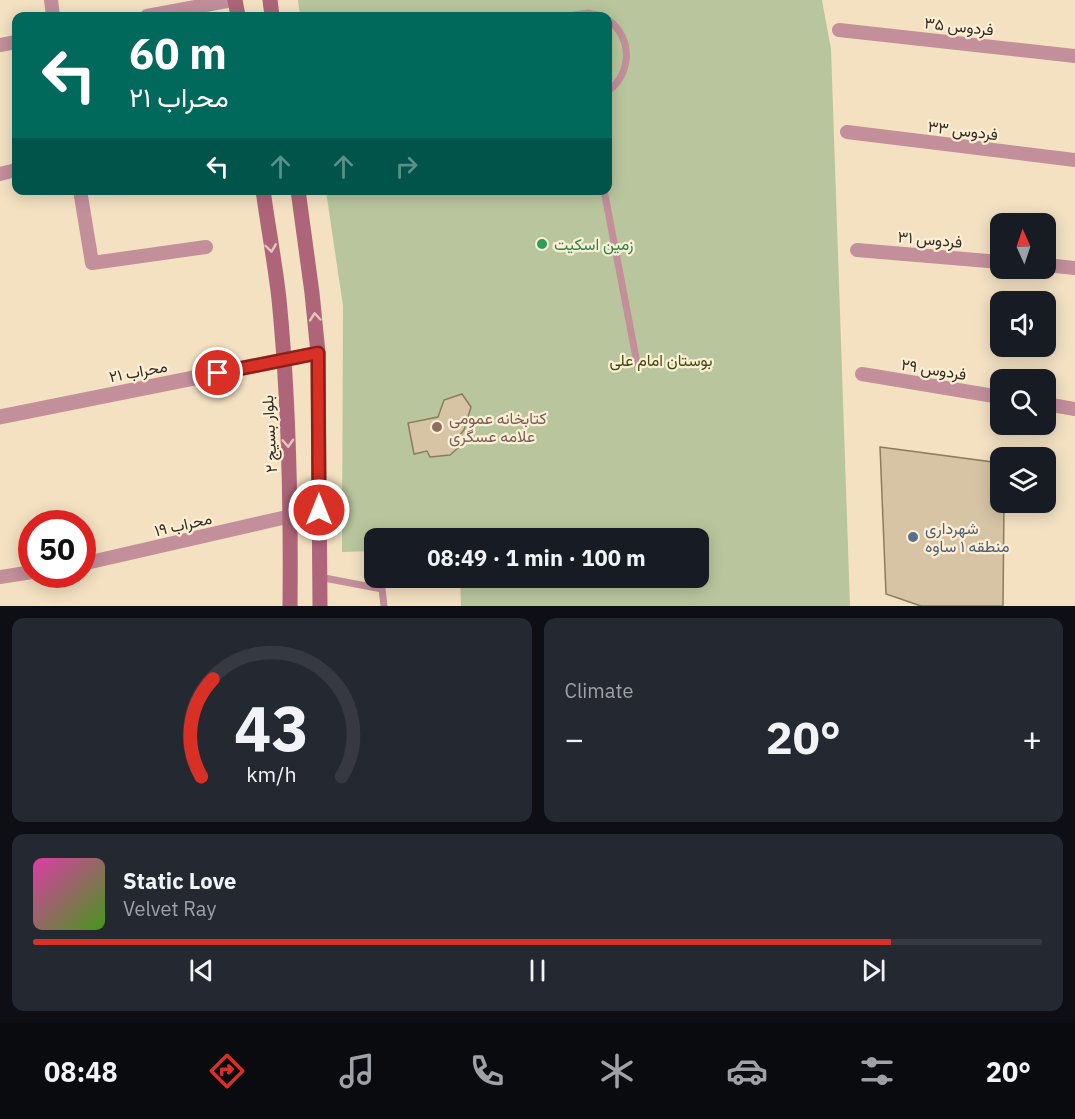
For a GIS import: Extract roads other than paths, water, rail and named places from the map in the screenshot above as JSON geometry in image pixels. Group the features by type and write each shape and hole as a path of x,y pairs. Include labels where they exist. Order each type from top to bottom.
{"main road":[{"name":"بلوار بسیج ۲","path":"264,195 284,360 291,516 290,606"},
{"path":"299,195 318,353 320,606"}],"street":[{"path":"169,12 234,0"},
{"name":"فردوس ۳۵","path":"839,30 1075,56"},
{"name":"فردوس ۳۳","path":"847,132 1075,160"},
{"path":"81,195 92,263 206,247"},
{"name":"فردوس ۳۱","path":"856,249 990,261"},
{"path":"1056,266 1075,268"},
{"name":"محراب ۲۱","path":"0,417 318,353"},
{"name":"فردوس ۲۹","path":"862,374 990,395"},
{"path":"1056,406 1075,409"},
{"name":"محراب ۱۹","path":"96,561 291,516"},
{"path":"0,577 18,574"}],"lane":[{"path":"612,24 626,43 627,56 625,69 612,87"},
{"path":"605,195 637,363"},
{"path":"319,577 382,589 384,606"}],"place":[{"name":"زمین اسکیت","path":"542,244"},
{"name":"کتابخانه عمومی علامه عسگری","path":"437,427"},
{"name":"شهرداری منطقه ۱ ساوه","path":"913,537"}],"park label":[{"name":"بوستان امام علی","path":"661,360"}]}
